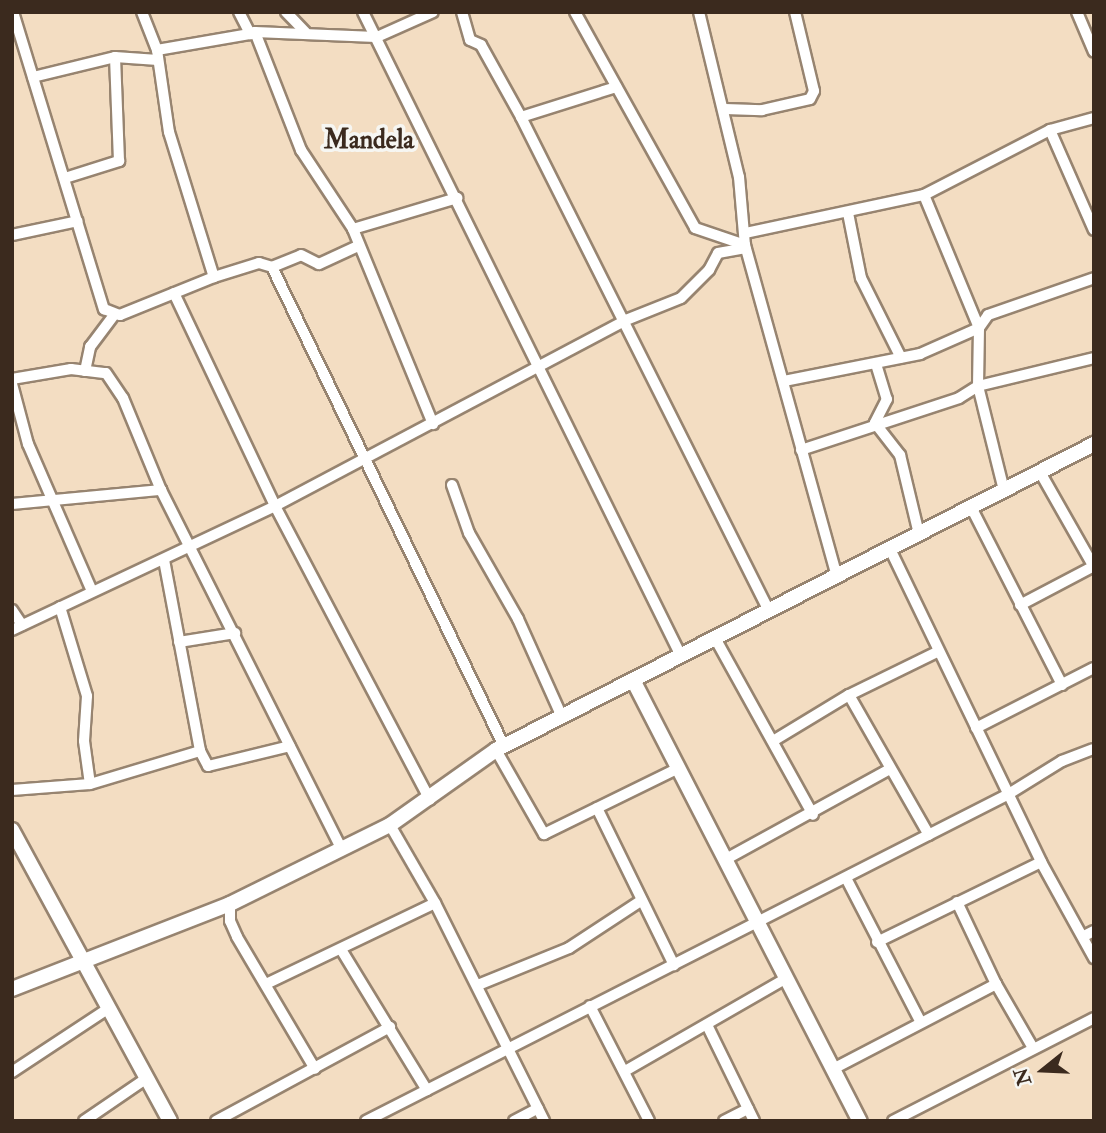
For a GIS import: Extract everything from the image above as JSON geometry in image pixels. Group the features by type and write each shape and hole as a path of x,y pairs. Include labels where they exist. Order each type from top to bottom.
{"street":[{"path":"13,12 104,309 113,316"},
{"path":"142,12 157,55 169,132 214,277"},
{"path":"239,12 253,33 301,150 354,229 358,246 433,424"},
{"path":"286,12 305,32"},
{"path":"363,12 540,365 681,656"},
{"path":"33,78 115,57 157,55 253,33 305,32 377,37 433,12"},
{"path":"462,12 470,40 481,45 521,117 626,320 769,611"},
{"path":"575,12 695,228 746,247"},
{"path":"699,12 725,109 746,247 837,576"},
{"path":"725,109 762,110 810,99 814,91 795,12"},
{"path":"1077,12 1094,52"},
{"path":"65,178 119,161 115,57"},
{"path":"521,117 616,87"},
{"path":"745,233 924,195 1050,130 1094,118"},
{"path":"1050,130 1094,230"},
{"path":"924,195 979,328 978,386 1004,490"},
{"path":"354,229 457,198"},
{"path":"848,213 862,278 901,358"},
{"path":"12,235 78,221"},
{"path":"85,371 90,347 113,316 214,277 259,263 272,267 301,255 319,264 358,246"},
{"path":"12,610 17,628 275,506 363,456 433,424 626,320 681,298 709,270 719,253 746,247"},
{"path":"272,267 500,748 544,834 679,768"},
{"path":"784,381 901,358 979,328 988,315 1094,278"},
{"path":"174,293 275,506 430,800"},
{"path":"802,450 875,423 959,398 978,386 1094,358"},
{"path":"875,423 887,399 876,364"},
{"path":"12,379 85,371 106,373 123,398 161,490 192,546 341,848"},
{"path":"12,384 50,499 92,591"},
{"path":"875,423 900,455 919,534"},
{"path":"12,989 230,904 390,825 430,800 500,748 1094,444"},
{"path":"1020,605 1094,566 1040,472"},
{"path":"452,485 469,533 518,618 562,717"},
{"path":"12,504 161,490"},
{"path":"971,507 1062,685"},
{"path":"890,549 937,652 1041,862 1089,934 1094,958"},
{"path":"164,559 200,751 213,768 290,746"},
{"path":"60,607 87,696 84,741 90,784"},
{"path":"180,642 235,633"},
{"path":"715,638 813,814"},
{"path":"773,741 849,695 937,652"},
{"path":"976,728 1094,668"},
{"path":"633,680 728,858 785,979 860,1121"},
{"path":"849,695 929,835"},
{"path":"366,1121 1007,795 1062,761 1093,750"},
{"path":"12,790 90,784 200,751"},
{"path":"728,858 813,814 890,769"},
{"path":"597,808 674,965"},
{"path":"390,825 435,902 511,1049 544,1121"},
{"path":"12,830 170,1121"},
{"path":"877,942 1041,862"},
{"path":"846,878 920,1021"},
{"path":"478,985 569,948 642,900"},
{"path":"266,984 342,951 435,902"},
{"path":"957,902 996,984 1034,1048"},
{"path":"230,904 230,921 315,1069"},
{"path":"342,951 427,1090"},
{"path":"625,1071 708,1027 785,979"},
{"path":"833,1069 920,1021 996,984"},
{"path":"590,1006 649,1121"},
{"path":"12,1072 109,1008"},
{"path":"893,1121 1094,1018"},
{"path":"216,1121 390,1027"},
{"path":"708,1027 754,1121"},
{"path":"84,1121 147,1078"},
{"path":"514,1121 538,1108"},
{"path":"724,1121 748,1109"}],"district":[{"name":"Mandela","path":"369,141"}]}
